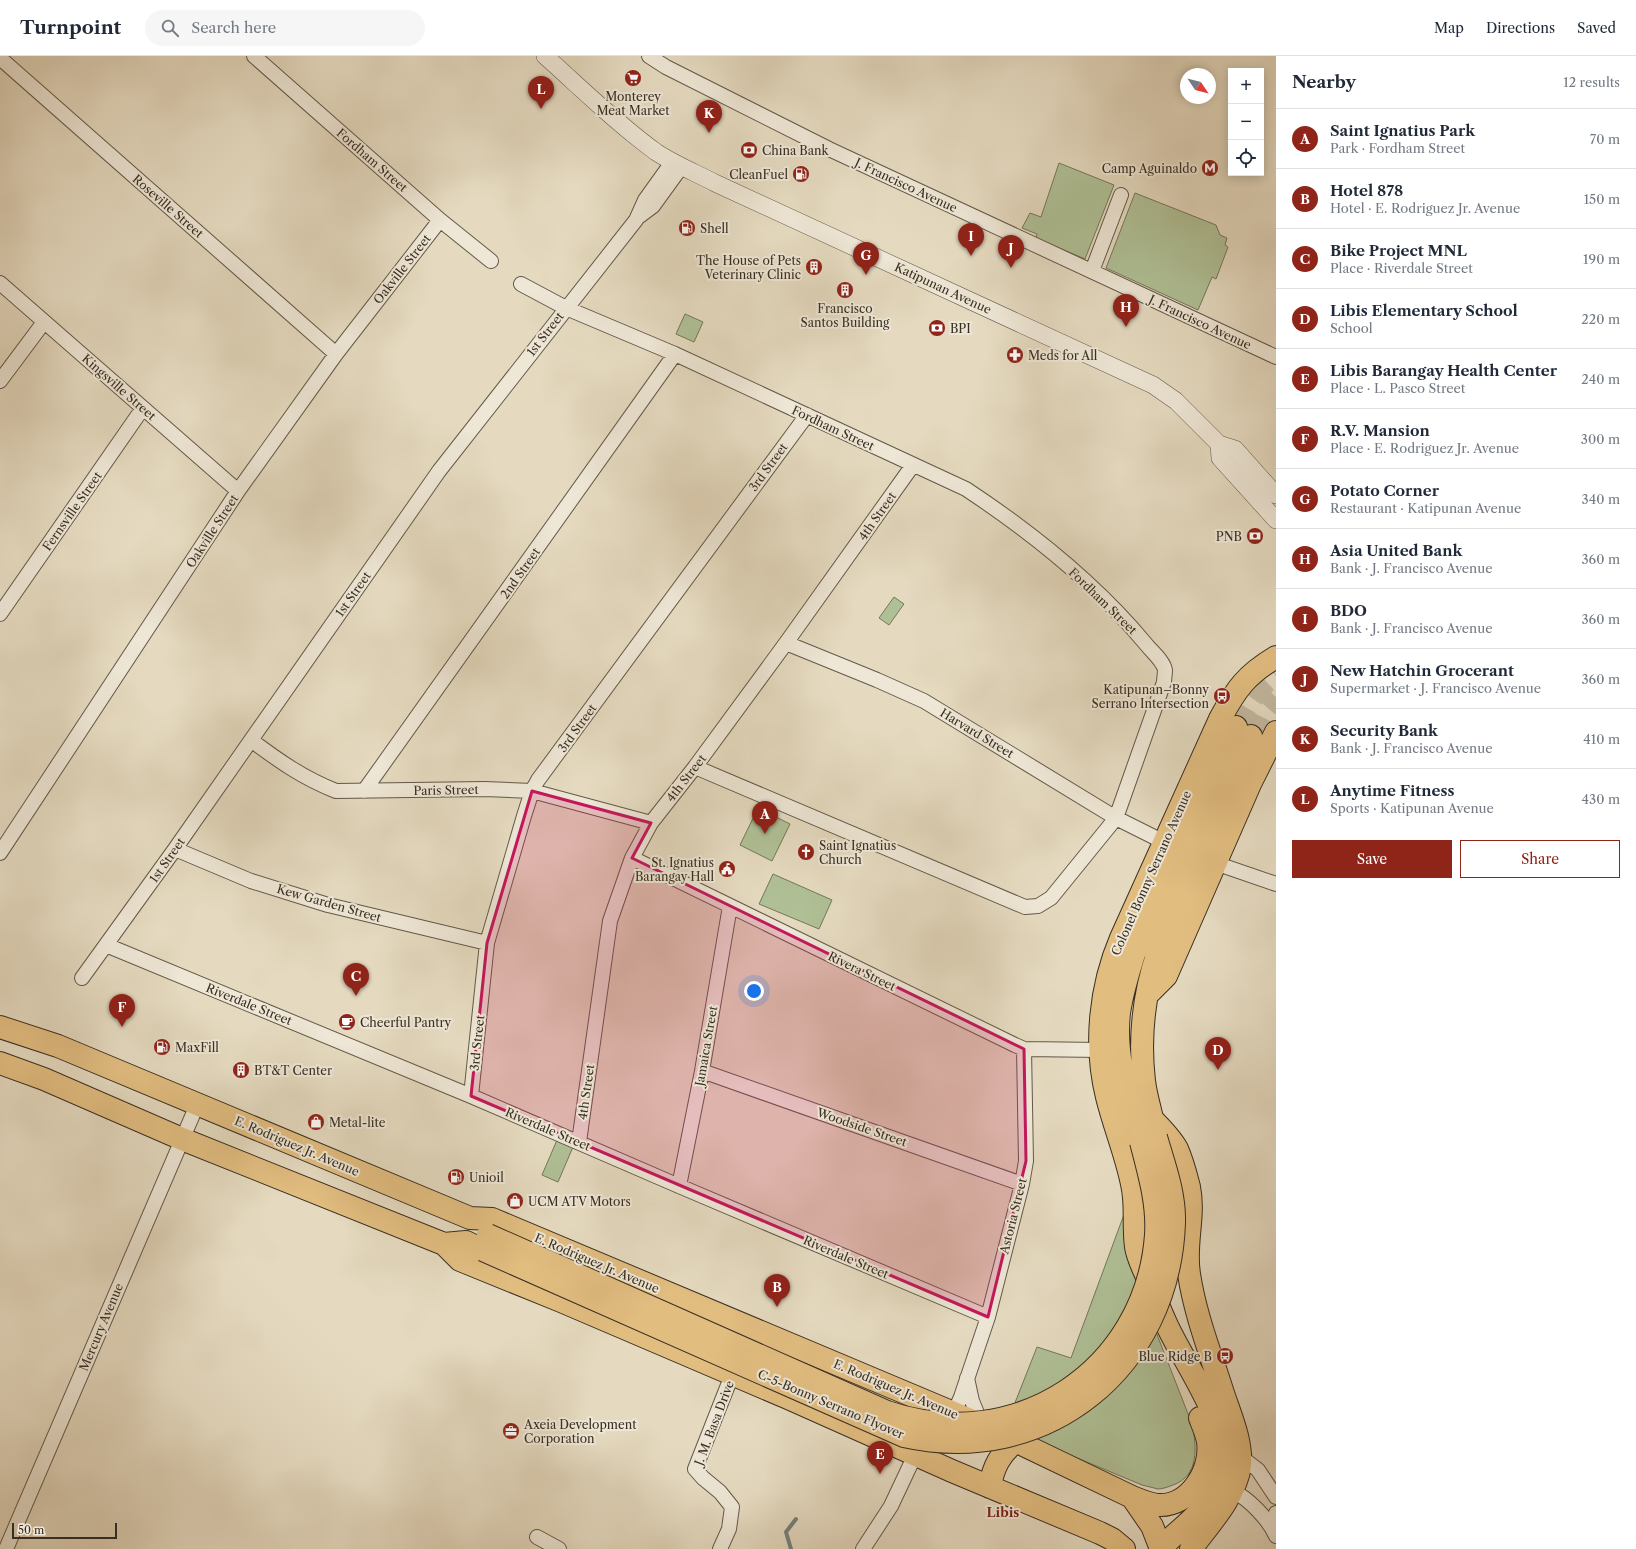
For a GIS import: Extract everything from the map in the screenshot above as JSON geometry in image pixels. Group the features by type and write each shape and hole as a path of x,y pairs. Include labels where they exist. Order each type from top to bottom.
{"main road":[{"name":"Colonel Bonny Serrano Avenue","path":"1160,1549 1211,1500 1221,1481 1224,1458 1223,1439 1214,1415 1165,1322 1138,1253 1135,1235 1136,1209 1134,1189 1104,1081 1101,1050 1101,1021 1104,995 1111,963 1120,938 1226,708 1249,675 1276,657"},
{"name":"Colonel Bonny Serrano Avenue","path":"1243,731 1150,975 1142,1032 1142,1057 1150,1133 1120,1062 1118,1025 1123,993 1134,954 1243,731"},
{"path":"1147,995 1166,976 1262,758 1276,732"},
{"name":"E. Rodriguez Jr. Avenue","path":"0,1027 58,1046 470,1218 492,1219 982,1425 1132,1497 1152,1526 1160,1549"},
{"path":"0,1064 44,1078 182,1139 444,1244 460,1260 561,1301 788,1398 915,1455 1100,1533 1112,1539 1124,1549"},
{"name":"Colonel Bonny Serrano Avenue","path":"1150,1133 1166,1134 1177,1150 1189,1187 1191,1208 1188,1254 1189,1276 1203,1332 1237,1436 1240,1456 1237,1480 1232,1491 1191,1549"},
{"name":"C-5-Bonny Serrano Flyover","path":"444,1244 486,1242 887,1412 911,1419 931,1422 954,1424 979,1422 1024,1412 1048,1402 1066,1391 1097,1366 1116,1344 1127,1328 1139,1304 1146,1284 1152,1263 1156,1233 1150,1133"},
{"name":"C-5-Bonny Serrano Flyover","path":"470,1218 486,1242"},
{"path":"1132,1497 1158,1505 1173,1503 1185,1496 1195,1486 1203,1475 1208,1460 1208,1442 1165,1322"},
{"path":"788,1398 806,1350"},
{"path":"990,1487 992,1474 997,1461 1005,1450 1016,1441"}],"street":[{"name":"Fordham Street","path":"254,56 440,220 491,261"},
{"name":"Katipunan Avenue","path":"545,56 657,153 1153,385 1176,401 1219,444 1235,449 1276,495"},
{"name":"J. Francisco Avenue","path":"649,56 666,67 829,149 1276,357"},
{"name":"Roseville Street","path":"0,58 336,354"},
{"name":"1st Street","path":"82,978 175,849 439,471 636,220 644,200 678,164"},
{"path":"1092,271 1121,195"},
{"name":"Oakville Street","path":"0,853 238,491 336,354 440,220"},
{"name":"Kingsville Street","path":"0,284 238,491"},
{"name":"Fordham Street","path":"522,284 566,308 675,354 966,489 1002,513 1054,554 1128,622 1159,660 1164,670 1164,682 1116,818 1051,898 1038,906 1025,907 695,767"},
{"path":"0,381 44,322"},
{"name":"2nd Street","path":"364,791 675,354"},
{"name":"Fernsville Street","path":"0,614 143,408"},
{"name":"3rd Street","path":"471,1096 487,943 532,791 538,780 807,415"},
{"name":"Katipunan Avenue","path":"1219,444 1220,458 1276,520"},
{"name":"4th Street","path":"579,1142 610,921 632,858 651,823 695,767 786,644 913,465"},
{"name":"Harvard Street","path":"786,644 877,680 924,701 1116,818 1160,840"},
{"name":"Paris Street","path":"251,740 294,771 314,783 336,791 485,789 532,791 651,823"},
{"name":"Kew Garden Street","path":"175,849 251,881 328,905 487,943"},
{"name":"Rivera Street","path":"632,858 1024,1049 1101,1050"},
{"path":"1215,863 1276,884"},
{"name":"Jamaica Street","path":"679,1186 702,1071 730,906"},
{"name":"Riverdale Street","path":"106,945 471,1096 988,1317"},
{"name":"Astoria Street","path":"952,1413 957,1406 988,1317 1022,1184 1026,1161 1024,1049"},
{"name":"Woodside Street","path":"702,1071 1022,1184"},
{"name":"Mercury Avenue","path":"6,1549 197,1105"},
{"name":"J. M. Basa Drive","path":"720,1549 729,1529 732,1507 720,1492 703,1478 695,1469 732,1375"},
{"path":"967,1378 972,1401 982,1425"},
{"path":"863,1549 891,1506 915,1455"},
{"path":"1240,1456 1258,1470 1276,1497"},
{"path":"1232,1491 1246,1498 1274,1531"},
{"path":"1274,1531 1276,1512"},
{"path":"537,1537 558,1549"}],"highlighted area":[{"path":"532,791 651,823 632,858 1024,1049 1026,1161 988,1317 471,1096 487,943"}],"green space":[{"path":"1059,163 1114,185 1085,259 1036,238 1037,234 1022,228 1030,213 1041,217"},
{"path":"1135,193 1216,225 1220,235 1227,238 1225,245 1228,247 1216,279 1212,277 1198,310 1106,268"},
{"path":"685,314 703,322 694,342 676,334"},
{"path":"894,597 904,604 889,625 879,618"},
{"path":"758,808 790,824 772,861 740,845"},
{"path":"773,874 832,900 819,929 759,904"},
{"path":"557,1140 573,1147 558,1182 542,1175"},
{"path":"1129,1201 1129,1263 1192,1424 1195,1442 1194,1460 1188,1475 1173,1485 1160,1489 1142,1485 1005,1428 1037,1347 1071,1358"}],"waterway":[{"path":"791,1549 786,1532 796,1519"}],"tunnel":[{"path":"1236,727 1252,698 1262,686 1276,674"},
{"path":"1251,736 1263,712 1276,697"}],"place":[{"name":"Monterey Meat Market","path":"633,78"},
{"name":"Anytime Fitness","path":"541,109"},
{"name":"Security Bank","path":"709,133"},
{"name":"China Bank","path":"749,150"},
{"name":"Camp Aguinaldo","path":"1210,168"},
{"name":"CleanFuel","path":"801,174"},
{"name":"Shell","path":"687,228"},
{"name":"BDO","path":"971,256"},
{"name":"The House of Pets Veterinary Clinic","path":"814,267"},
{"name":"New Hatchin Grocerant","path":"1011,268"},
{"name":"Potato Corner","path":"866,275"},
{"name":"Francisco Santos Building","path":"845,290"},
{"name":"Asia United Bank","path":"1126,327"},
{"name":"BPI","path":"937,328"},
{"name":"Meds for All","path":"1015,355"},
{"name":"PNB","path":"1255,536"},
{"name":"Katipunan–Bonny Serrano Intersection","path":"1222,696"},
{"name":"Saint Ignatius Park","path":"765,834"},
{"name":"Saint Ignatius Church","path":"806,852"},
{"name":"St. Ignatius Barangay Hall","path":"727,869"},
{"name":"Bike Project MNL","path":"356,996"},
{"name":"Cheerful Pantry","path":"347,1022"},
{"name":"R.V. Mansion","path":"122,1027"},
{"name":"MaxFill","path":"162,1047"},
{"name":"BT&T Center","path":"241,1070"},
{"name":"Libis Elementary School","path":"1218,1070"},
{"name":"Metal-lite","path":"316,1122"},
{"name":"Unioil","path":"456,1177"},
{"name":"UCM ATV Motors","path":"515,1201"},
{"name":"Hotel 878","path":"777,1307"},
{"name":"Blue Ridge B","path":"1225,1356"},
{"name":"Axeia Development Corporation","path":"511,1431"},
{"name":"Libis Barangay Health Center","path":"880,1474"}],"district":[{"name":"Libis","path":"1003,1512"}]}
